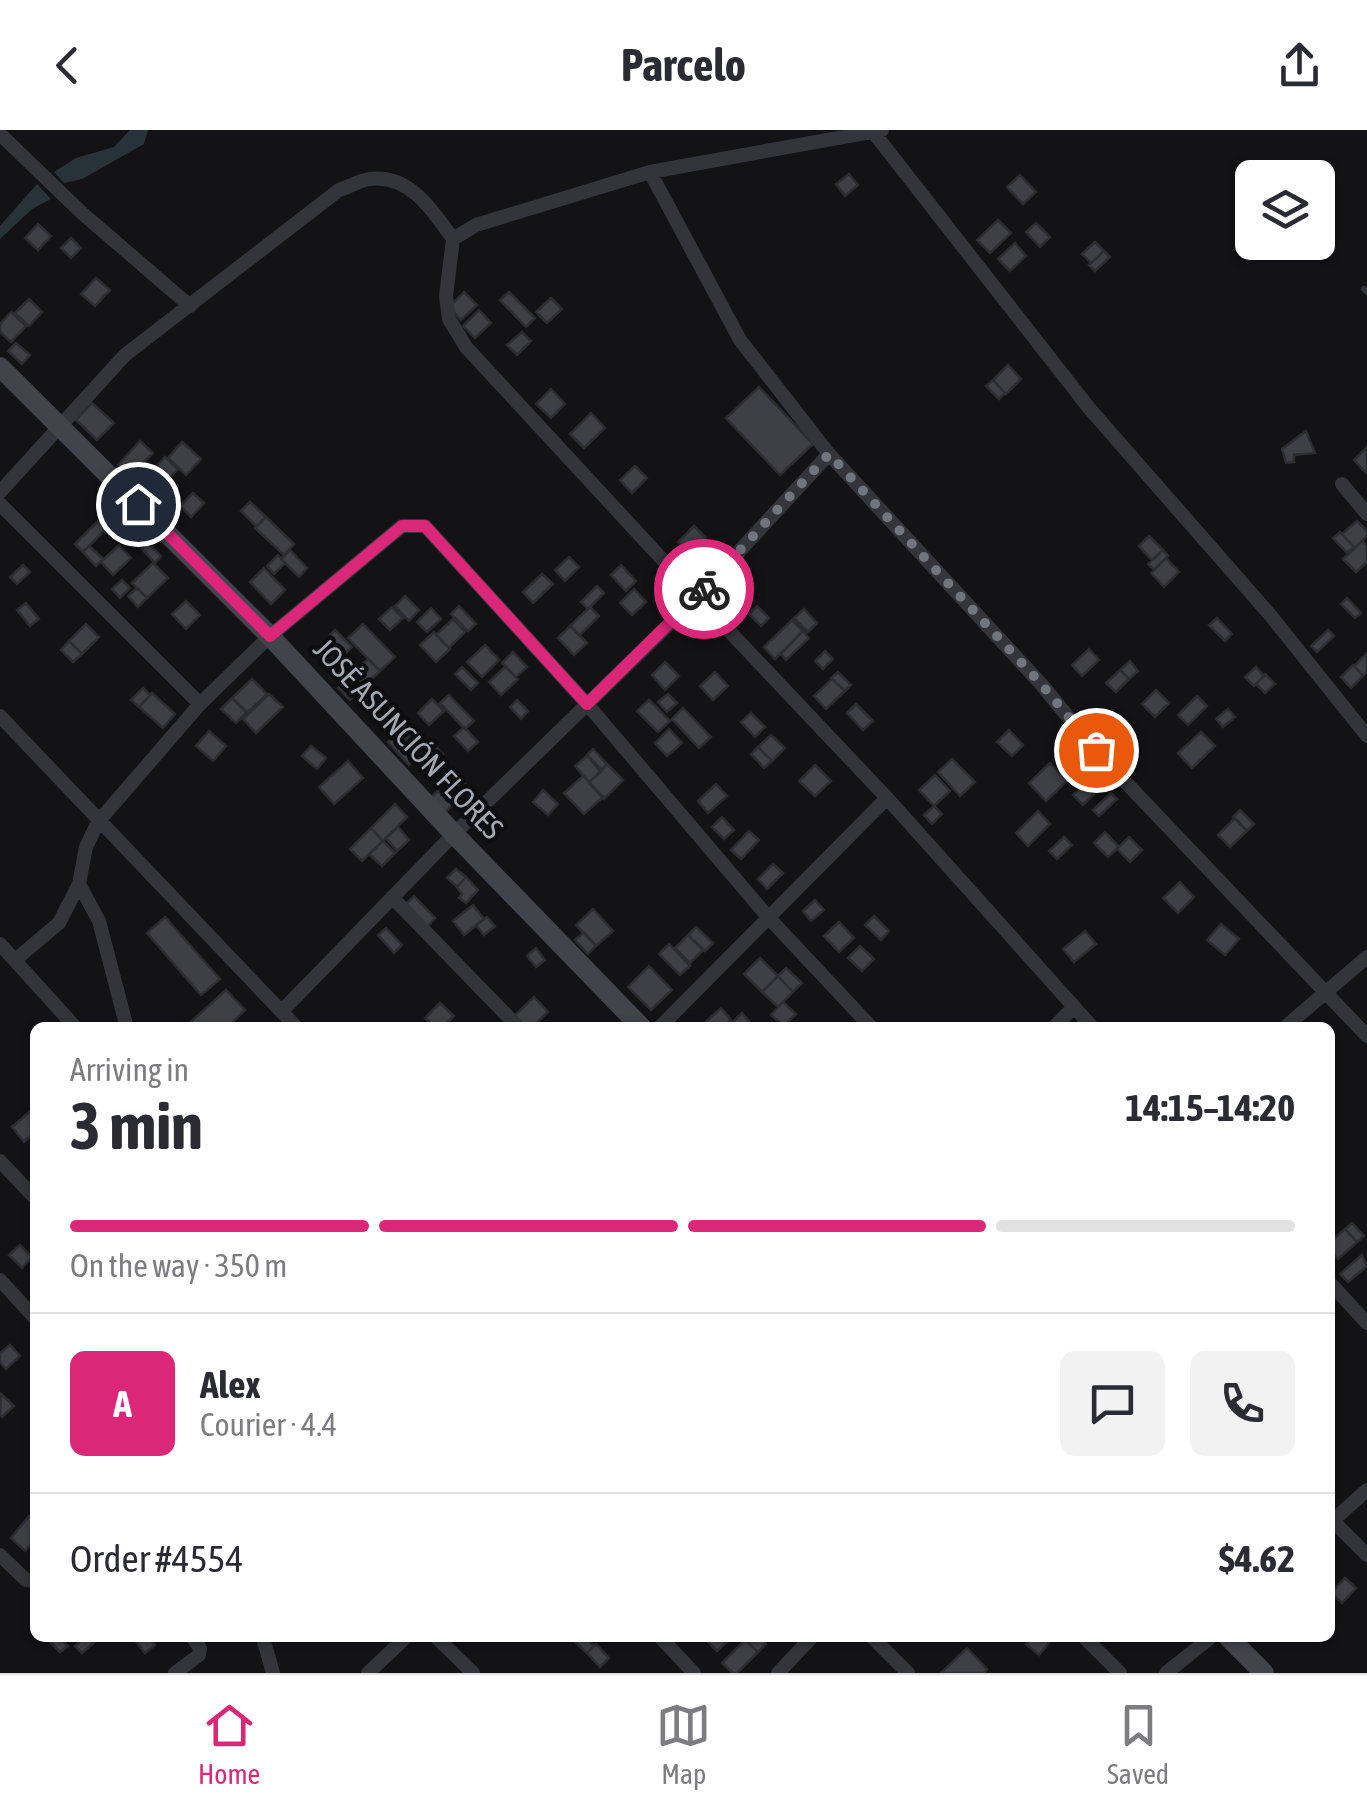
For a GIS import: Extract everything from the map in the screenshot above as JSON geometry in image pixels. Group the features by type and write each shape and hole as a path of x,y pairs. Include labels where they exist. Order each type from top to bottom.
{"street":[{"path":"452,238 476,225 650,172 878,132 1089,408 1271,616 1367,736"},
{"path":"0,134 55,189 190,306"},
{"path":"650,172 740,340 829,454 1042,685 1096,750 1367,1036"},
{"path":"0,492 125,355 339,190 370,179 394,180 426,201 452,238 446,296 448,319 466,347 887,798 1087,1022"},
{"name":"JOSÉ ASUNCIÓN FLORES","path":"0,367 270,636 636,1022"},
{"path":"282,1011 454,834 697,597 829,454"},
{"path":"1342,484 1367,514"},
{"path":"0,504 200,704"},
{"path":"16,960 59,923 79,884 86,847 98,822 200,704 270,636 402,526 425,526 587,704 768,918 866,1022"},
{"path":"0,716 292,1022"},
{"path":"665,1022 887,798"},
{"path":"79,884 99,921 125,1022"},
{"path":"392,898 513,1022"},
{"path":"0,944 71,1022"},
{"path":"1291,1022 1367,957"},
{"path":"1059,1022 1074,1008"},
{"path":"0,1162 30,1193"},
{"path":"0,1280 30,1313"},
{"path":"1335,1288 1367,1323"},
{"path":"1335,1517 1367,1490"},
{"path":"1335,1524 1367,1555"},
{"path":"0,1555 30,1580"},
{"path":"175,1673 199,1654 194,1642"},
{"path":"264,1642 273,1673"},
{"path":"368,1673 401,1642"},
{"path":"441,1642 473,1673"},
{"path":"665,1642 694,1673"},
{"path":"778,1673 807,1642"},
{"path":"877,1642 908,1673"},
{"path":"1090,1642 1120,1673"},
{"path":"1166,1673 1205,1642"},
{"path":"1233,1642 1264,1673"}],"shaded area":[{"path":"130,130 148,130 144,144 82,179 64,183 54,172 76,158 114,147"},
{"path":"37,184 51,199 32,209 0,239 0,226"}],"building":[{"path":"849,174 858,185 845,196 836,184"},
{"path":"1020,175 1036,192 1023,204 1007,187"},
{"path":"998,220 1011,233 990,253 977,240"},
{"path":"1036,223 1050,237 1040,247 1026,232"},
{"path":"38,224 51,236 38,250 25,238"},
{"path":"71,238 81,248 71,258 61,248"},
{"path":"1095,242 1104,251 1091,263 1082,254"},
{"path":"1015,243 1026,256 1010,271 998,259"},
{"path":"1104,251 1110,257 1095,271 1089,265"},
{"path":"96,278 110,290 95,306 81,294"},
{"path":"464,292 477,305 461,320 449,307"},
{"path":"509,292 535,318 526,327 500,300"},
{"path":"551,298 562,309 547,323 536,312"},
{"path":"29,299 42,312 29,326 15,313"},
{"path":"479,310 491,323 475,338 463,326"},
{"path":"11,312 26,326 11,342 0,332 0,324"},
{"path":"522,332 531,341 517,355 507,345"},
{"path":"16,343 30,355 22,364 8,351"},
{"path":"1008,365 1021,379 1006,394 993,380"},
{"path":"993,380 1005,393 999,399 986,386"},
{"path":"759,387 813,444 780,475 726,418"},
{"path":"551,389 565,404 551,418 536,404"},
{"path":"92,403 114,423 97,440 76,420"},
{"path":"591,413 605,428 584,448 570,434"},
{"path":"1306,431 1315,453 1294,455 1294,462 1286,463 1282,449"},
{"path":"140,441 153,453 130,476 118,465"},
{"path":"182,442 201,459 186,475 168,458"},
{"path":"1367,447 1367,472 1366,473 1354,460"},
{"path":"165,457 178,469 167,481 154,469"},
{"path":"635,466 647,478 632,493 620,480"},
{"path":"193,493 204,503 191,517 180,506"},
{"path":"250,502 266,517 256,526 241,511"},
{"path":"266,517 294,544 284,555 255,528"},
{"path":"99,520 107,528 83,552 75,544"},
{"path":"1357,521 1367,536 1355,548 1342,534"},
{"path":"694,526 706,538 690,554 678,542"},
{"path":"1340,532 1354,547 1347,553 1333,538"},
{"path":"1149,536 1163,550 1152,560 1139,546"},
{"path":"1362,541 1367,546 1367,562 1356,572 1343,559"},
{"path":"148,543 161,556 155,563 142,549"},
{"path":"119,545 131,558 113,575 101,562"},
{"path":"89,546 103,559 96,566 83,552"},
{"path":"290,550 307,568 299,577 281,559"},
{"path":"1163,550 1168,556 1154,570 1148,564"},
{"path":"278,555 285,563 274,574 267,566"},
{"path":"569,557 579,567 565,581 555,570"},
{"path":"1166,558 1179,572 1164,587 1151,573"},
{"path":"153,563 168,578 147,598 132,583"},
{"path":"23,565 30,572 17,584 10,577"},
{"path":"621,565 636,581 626,591 611,575"},
{"path":"264,568 285,590 271,604 250,582"},
{"path":"542,574 553,584 533,603 523,592"},
{"path":"122,580 130,588 120,598 112,589"},
{"path":"733,582 742,591 731,601 722,592"},
{"path":"597,586 604,593 588,609 581,602"},
{"path":"137,588 147,598 138,607 128,596"},
{"path":"634,589 646,602 632,615 620,603"},
{"path":"405,596 419,610 409,621 395,606"},
{"path":"1347,598 1361,613 1355,618 1341,604"},
{"path":"186,601 200,615 186,629 172,614"},
{"path":"26,603 39,619 30,626 17,610"},
{"path":"459,606 476,624 468,631 451,614"},
{"path":"757,606 769,618 761,626 749,614"},
{"path":"392,607 403,618 390,630 379,619"},
{"path":"590,607 599,616 580,635 570,626"},
{"path":"431,608 441,619 427,632 417,622"},
{"path":"804,609 817,623 808,632 794,618"},
{"path":"1217,618 1232,634 1225,641 1209,625"},
{"path":"453,619 465,632 449,648 436,635"},
{"path":"792,620 803,631 775,659 764,647"},
{"path":"86,624 99,637 82,654 69,641"},
{"path":"363,624 395,657 380,671 348,638"},
{"path":"570,626 587,643 574,655 558,638"},
{"path":"335,630 352,647 330,668 314,651"},
{"path":"1328,630 1334,636 1317,652 1311,646"},
{"path":"803,631 809,638 786,660 781,654"},
{"path":"434,632 450,649 436,662 420,645"},
{"path":"69,641 82,654 73,662 61,650"},
{"path":"485,645 499,660 482,677 467,662"},
{"path":"1089,649 1099,660 1082,676 1072,665"},
{"path":"825,651 833,659 823,669 815,661"},
{"path":"513,652 527,667 516,677 502,663"},
{"path":"1367,653 1367,672 1363,676 1354,666"},
{"path":"368,659 380,671 350,700 338,688"},
{"path":"1130,661 1138,671 1129,679 1120,670"},
{"path":"665,662 679,676 665,690 652,675"},
{"path":"1353,665 1363,676 1351,688 1341,677"},
{"path":"462,667 478,683 471,690 455,674"},
{"path":"505,667 518,679 501,695 489,682"},
{"path":"1256,667 1264,676 1254,686 1245,677"},
{"path":"1120,670 1129,679 1116,692 1106,683"},
{"path":"715,672 728,686 713,700 700,686"},
{"path":"838,672 851,685 845,691 831,678"},
{"path":"1265,674 1275,684 1265,693 1256,684"},
{"path":"252,679 267,694 247,713 232,698"},
{"path":"832,679 845,691 826,709 814,696"},
{"path":"143,688 150,695 139,707 131,700"},
{"path":"1156,690 1169,703 1155,717 1142,704"},
{"path":"152,693 175,714 163,728 139,707"},
{"path":"269,694 283,707 256,733 243,719"},
{"path":"668,694 677,703 667,712 658,702"},
{"path":"449,695 474,721 465,729 440,703"},
{"path":"1197,696 1207,706 1188,725 1178,715"},
{"path":"232,698 247,712 236,723 221,709"},
{"path":"432,699 444,711 429,725 418,713"},
{"path":"517,700 528,711 521,719 510,707"},
{"path":"649,700 670,721 658,732 637,711"},
{"path":"856,704 873,721 863,730 847,713"},
{"path":"683,708 711,737 699,748 672,719"},
{"path":"1228,709 1235,717 1223,727 1216,719"},
{"path":"751,713 765,727 755,737 741,722"},
{"path":"464,727 478,742 468,751 454,736"},
{"path":"402,729 409,737 396,751 388,742"},
{"path":"669,729 682,743 667,756 655,743"},
{"path":"1009,730 1023,745 1012,756 997,742"},
{"path":"209,731 226,746 213,761 196,746"},
{"path":"1201,732 1215,746 1192,768 1178,753"},
{"path":"411,735 425,749 409,765 396,751"},
{"path":"771,735 785,748 772,761 758,747"},
{"path":"432,743 443,754 429,767 419,755"},
{"path":"311,746 326,758 317,769 302,756"},
{"path":"758,747 772,761 764,768 751,754"},
{"path":"593,749 607,764 602,770 587,755"},
{"path":"587,756 601,772 589,782 575,766"},
{"path":"952,759 975,782 960,796 938,772"},
{"path":"348,761 363,778 334,804 319,787"},
{"path":"1050,763 1067,781 1046,801 1029,783"},
{"path":"607,764 623,780 604,799 589,783"},
{"path":"815,765 831,781 815,796 799,781"},
{"path":"456,774 469,788 460,796 447,782"},
{"path":"935,775 950,791 934,806 919,790"},
{"path":"583,776 603,797 584,814 564,793"},
{"path":"716,784 727,796 708,813 698,801"},
{"path":"1084,784 1094,794 1083,805 1073,795"},
{"path":"543,790 558,804 548,815 533,802"},
{"path":"438,791 453,805 445,812 431,797"},
{"path":"1111,793 1117,799 1099,816 1093,810"},
{"path":"395,804 407,817 383,841 371,828"},
{"path":"934,806 942,814 932,824 924,815"},
{"path":"1240,810 1254,824 1247,831 1233,817"},
{"path":"1038,811 1050,824 1028,846 1016,833"},
{"path":"722,817 734,830 724,839 712,827"},
{"path":"1235,818 1247,831 1230,847 1218,835"},
{"path":"398,827 409,840 397,851 386,838"},
{"path":"371,828 383,841 362,861 350,849"},
{"path":"749,831 759,840 741,859 731,850"},
{"path":"1105,832 1119,847 1108,857 1094,843"},
{"path":"1064,837 1072,845 1057,859 1049,851"},
{"path":"1129,837 1142,850 1130,862 1117,849"},
{"path":"383,841 395,853 382,866 369,854"},
{"path":"773,864 783,873 767,889 758,879"},
{"path":"456,869 466,877 457,887 447,878"},
{"path":"466,877 478,890 466,903 459,898 462,894 457,887"},
{"path":"1180,882 1194,897 1178,913 1163,898"},
{"path":"414,896 435,918 426,928 404,906"},
{"path":"815,900 824,910 811,921 803,911"},
{"path":"473,905 484,919 464,935 453,921"},
{"path":"593,909 613,931 596,946 576,925"},
{"path":"874,916 889,931 881,940 865,925"},
{"path":"165,917 220,979 201,995 147,933"},
{"path":"487,917 495,926 484,935 476,925"},
{"path":"839,922 854,938 839,952 824,936"},
{"path":"1221,924 1239,939 1225,955 1207,940"},
{"path":"696,927 713,943 705,951 688,935"},
{"path":"386,928 402,945 394,953 378,935"},
{"path":"1085,931 1096,944 1074,962 1063,949"},
{"path":"584,932 596,946 588,954 575,940"},
{"path":"688,935 703,950 690,963 675,948"},
{"path":"669,944 690,966 680,975 659,954"},
{"path":"860,946 874,959 862,971 848,958"},
{"path":"536,948 545,960 536,967 527,956"},
{"path":"760,958 778,976 762,992 744,974"},
{"path":"649,966 672,990 651,1010 628,987"},
{"path":"786,968 802,983 793,992 778,976"},
{"path":"778,976 793,992 778,1007 762,992"},
{"path":"226,990 245,1010 233,1022 191,1022"},
{"path":"534,997 548,1012 537,1022 511,1019"},
{"path":"783,1002 796,1014 788,1022 779,1022 771,1015"},
{"path":"440,1003 454,1016 448,1022 429,1022 425,1018"},
{"path":"721,1008 731,1020 729,1022 706,1022"},
{"path":"742,1013 750,1022 732,1022"},
{"path":"30,1111 30,1137 24,1142 12,1127"},
{"path":"1352,1223 1364,1236 1357,1242 1345,1229"},
{"path":"1345,1229 1357,1242 1338,1259 1335,1238"},
{"path":"20,1245 30,1259 22,1268 9,1255"},
{"path":"1362,1255 1367,1266 1348,1282 1340,1274"},
{"path":"10,1345 20,1356 6,1369 0,1362 0,1353"},
{"path":"1,1394 14,1406 2,1417 0,1415"},
{"path":"30,1517 30,1545 25,1551 11,1538"},
{"path":"1345,1578 1356,1588 1342,1603 1335,1597 1335,1589"},
{"path":"50,1642 64,1642 68,1646 60,1652"},
{"path":"80,1642 94,1642 82,1653 75,1646"},
{"path":"136,1642 153,1642 155,1645 145,1653"},
{"path":"575,1642 590,1642 594,1646 587,1653"},
{"path":"708,1642 727,1642 717,1651"},
{"path":"743,1642 758,1652 737,1673 722,1663"},
{"path":"747,1642 765,1642 758,1652"},
{"path":"1028,1642 1049,1643 1039,1655"},
{"path":"596,1644 609,1658 600,1667 587,1653"},
{"path":"967,1648 987,1669 984,1673 941,1673"}],"way so far":[{"path":"704,589 829,454 1042,685 1096,750"}],"route":[{"path":"138,504 270,636 402,526 425,526 587,704 704,589"}]}
